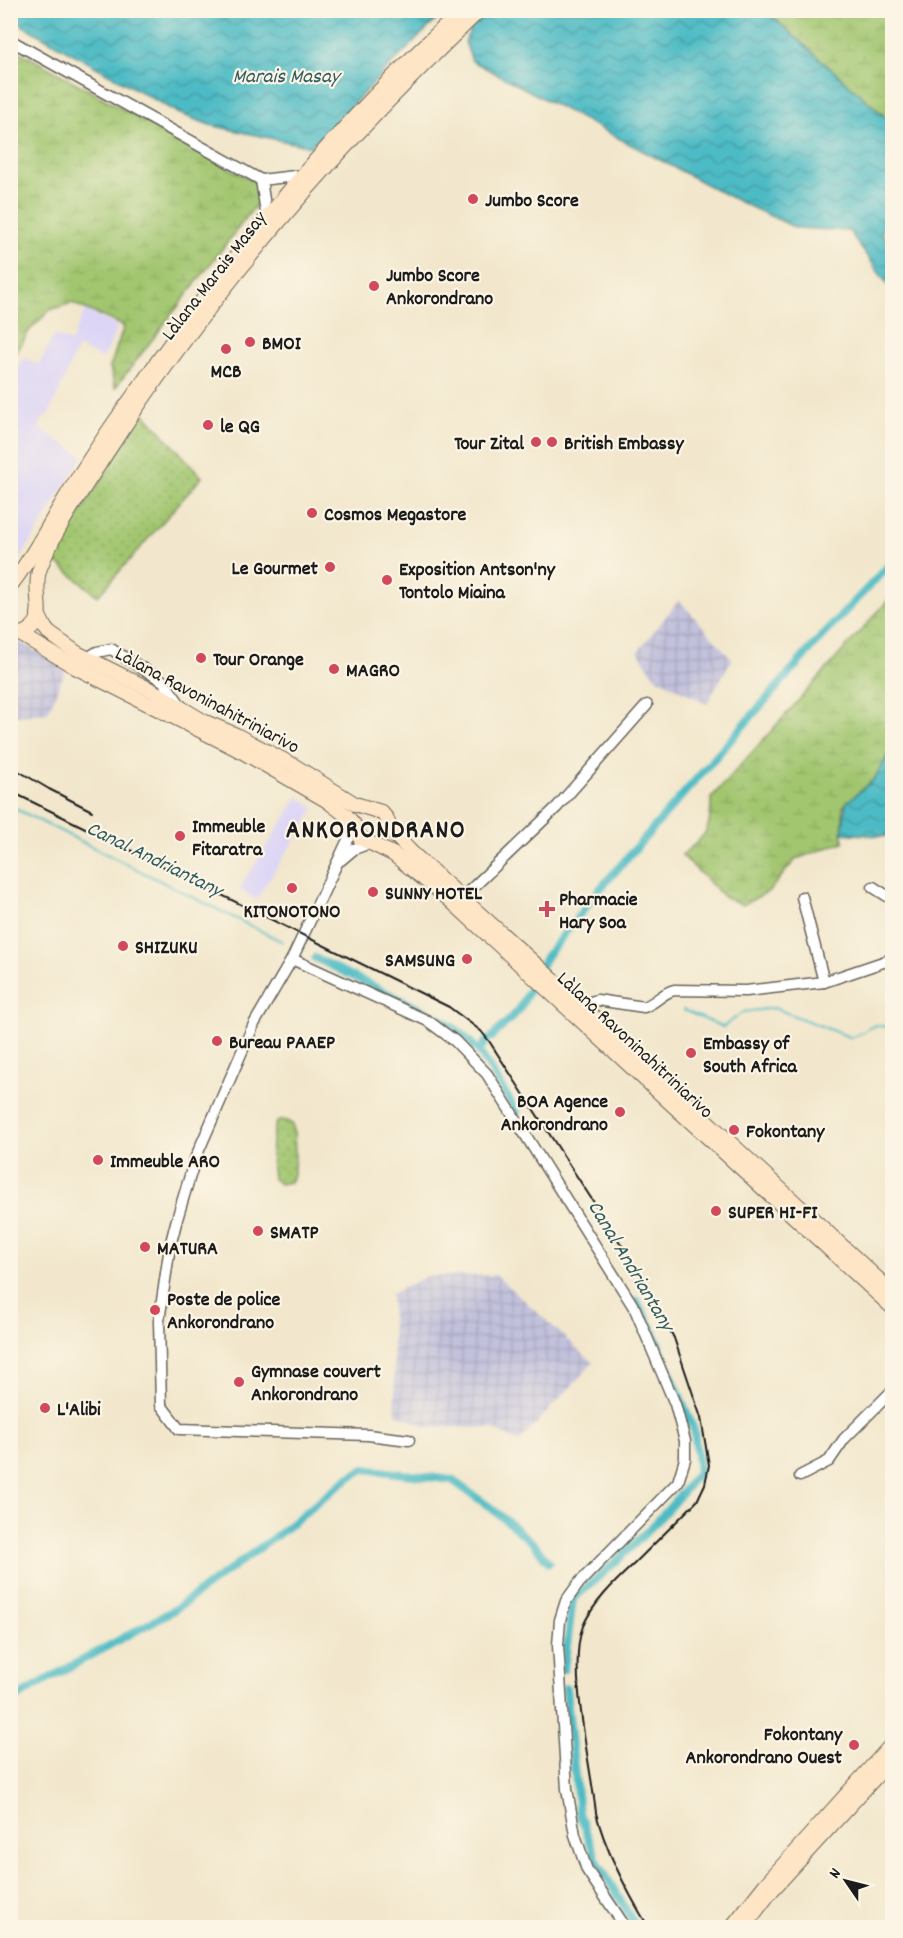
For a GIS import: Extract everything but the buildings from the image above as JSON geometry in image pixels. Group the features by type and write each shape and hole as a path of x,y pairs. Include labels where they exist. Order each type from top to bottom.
{"main road":[{"name":"Làlana Marais Masay","path":"10,588 96,449 203,299 303,175 405,65 463,10"},
{"name":"Làlana Marais Masay","path":"38,609 37,582 41,566 75,503 134,413 212,305 332,160 417,71 480,10"},
{"path":"10,588 30,594 38,609 33,627 15,634"},
{"name":"Làlana Ravoninahitriniarivo","path":"38,609 41,623 49,633 67,647 206,722 293,765 355,804 378,810 384,814 389,826 403,844 892,1307"},
{"name":"Làlana Ravoninahitriniarivo","path":"15,634 75,667 241,750 333,804 347,816 360,838 393,854 537,972"},
{"path":"354,827 358,816 369,809"},
{"path":"372,843 383,839 388,833 389,826"},
{"path":"537,972 581,1005 892,1292"},
{"path":"731,1928 765,1885 892,1744"},
{"path":"743,1928 767,1896 892,1759"}],"street":[{"path":"10,40 261,180 303,175"},
{"path":"261,180 267,219"},
{"path":"462,898 558,807 647,705"},
{"path":"354,827 292,958 254,1024 195,1159 170,1246 159,1321 161,1405 179,1429 368,1435 408,1440"},
{"path":"336,864 348,853 372,843"},
{"path":"873,887 892,899"},
{"path":"802,897 824,982"},
{"path":"292,958 428,1021 455,1041 487,1074 635,1309 675,1404 685,1441 686,1460 678,1482 579,1583 566,1601 560,1620 558,1645 567,1789 575,1835 587,1870 626,1928"},
{"path":"581,1005 597,1000 644,1007 674,990 746,991 824,982 892,959"},
{"path":"800,1476 829,1461 844,1439 892,1393"}],"shaded area":[{"path":"85,310 118,326 103,359 78,347 49,414 43,418 39,428 83,456 11,574 11,378 24,357 39,365 54,335 71,342"},
{"path":"679,600 732,659 707,704 654,676 638,651"},
{"path":"10,637 67,667 48,712 11,717"},
{"path":"298,797 315,808 256,900 239,889"},
{"path":"496,1275 593,1363 519,1442 491,1428 428,1427 396,1414 391,1294 427,1276"}],"green space":[{"path":"766,11 892,11 892,123"},
{"path":"11,47 258,184 259,201 115,388 110,367 124,326 72,303 50,310 29,331 11,362"},
{"path":"144,413 202,477 98,596 52,559"},
{"path":"892,596 892,747 875,778 843,807 843,842 796,859 769,891 743,905 724,897 682,855 706,831 710,818 711,798"},
{"path":"282,1120 293,1125 295,1154 294,1170 290,1182 280,1184 273,1179 271,1150 274,1128 277,1122"}],"water":[{"name":"Marais Masay","path":"11,10 446,11 311,147 210,125 178,113 11,19"},
{"path":"488,11 766,11 892,123 892,224 881,232 892,248 892,291 849,231 796,228 738,201 472,61 465,42 472,25"},
{"path":"892,749 892,837 842,833 846,803 874,779"}],"waterway":[{"path":"492,1037 519,1010 546,957 599,890 821,637 892,562"},
{"name":"Canal Andriantany","path":"10,806 283,942"},
{"name":"Canal Andriantany","path":"315,958 441,1019 460,1032 479,1051 517,1112"},
{"path":"683,1010 723,1027 743,1012 774,1008 852,1038 875,1025 892,1028"},
{"path":"479,1051 487,1040"},
{"name":"Canal Andriantany","path":"564,1669 573,1599 640,1538 671,1506 699,1471 694,1430 650,1323 636,1301"},
{"path":"10,1702 174,1610 280,1533 348,1478 364,1469 452,1480 490,1507 534,1544 549,1563"},
{"name":"Canal Andriantany","path":"566,1688 579,1813 597,1861 637,1928"}],"railway":[{"path":"10,766 92,811"},
{"path":"10,791 449,1007 481,1031 641,1275 674,1338 701,1418 709,1465 705,1484 697,1501 613,1584 593,1608 583,1626 578,1666 582,1717 596,1813 618,1872 649,1928"}],"place":[{"name":"Jumbo Score","path":"473,199"},
{"name":"Jumbo Score Ankorondrano","path":"374,286"},
{"name":"BMOI","path":"250,342"},
{"name":"MCB","path":"226,349"},
{"name":"le QG","path":"208,425"},
{"name":"Tour Zital","path":"536,442"},
{"name":"British Embassy","path":"552,442"},
{"name":"Cosmos Megastore","path":"312,513"},
{"name":"Le Gourmet","path":"330,567"},
{"name":"Exposition Antson'ny Tontolo Miaina","path":"387,580"},
{"name":"Tour Orange","path":"201,658"},
{"name":"MAGRO","path":"334,669"},
{"name":"Immeuble Fitaratra","path":"180,836"},
{"name":"KITONOTONO","path":"292,888"},
{"name":"SUNNY HOTEL","path":"373,892"},
{"name":"Pharmacie Hary Soa","path":"547,909"},
{"name":"SHIZUKU","path":"123,946"},
{"name":"SAMSUNG","path":"467,959"},
{"name":"Bureau PAAEP","path":"217,1041"},
{"name":"Embassy of South Africa","path":"691,1053"},
{"name":"BOA Agence Ankorondrano","path":"620,1112"},
{"name":"Fokontany","path":"734,1130"},
{"name":"Immeuble ARO","path":"98,1160"},
{"name":"SUPER HI-FI","path":"716,1211"},
{"name":"SMATP","path":"258,1231"},
{"name":"MATURA","path":"145,1247"},
{"name":"Poste de police Ankorondrano","path":"155,1310"},
{"name":"Gymnase couvert Ankorondrano","path":"239,1382"},
{"name":"L'Alibi","path":"45,1408"},
{"name":"Fokontany Ankorondrano Ouest","path":"854,1745"}],"district":[{"name":"ANKORONDRANO","path":"376,828"}]}
